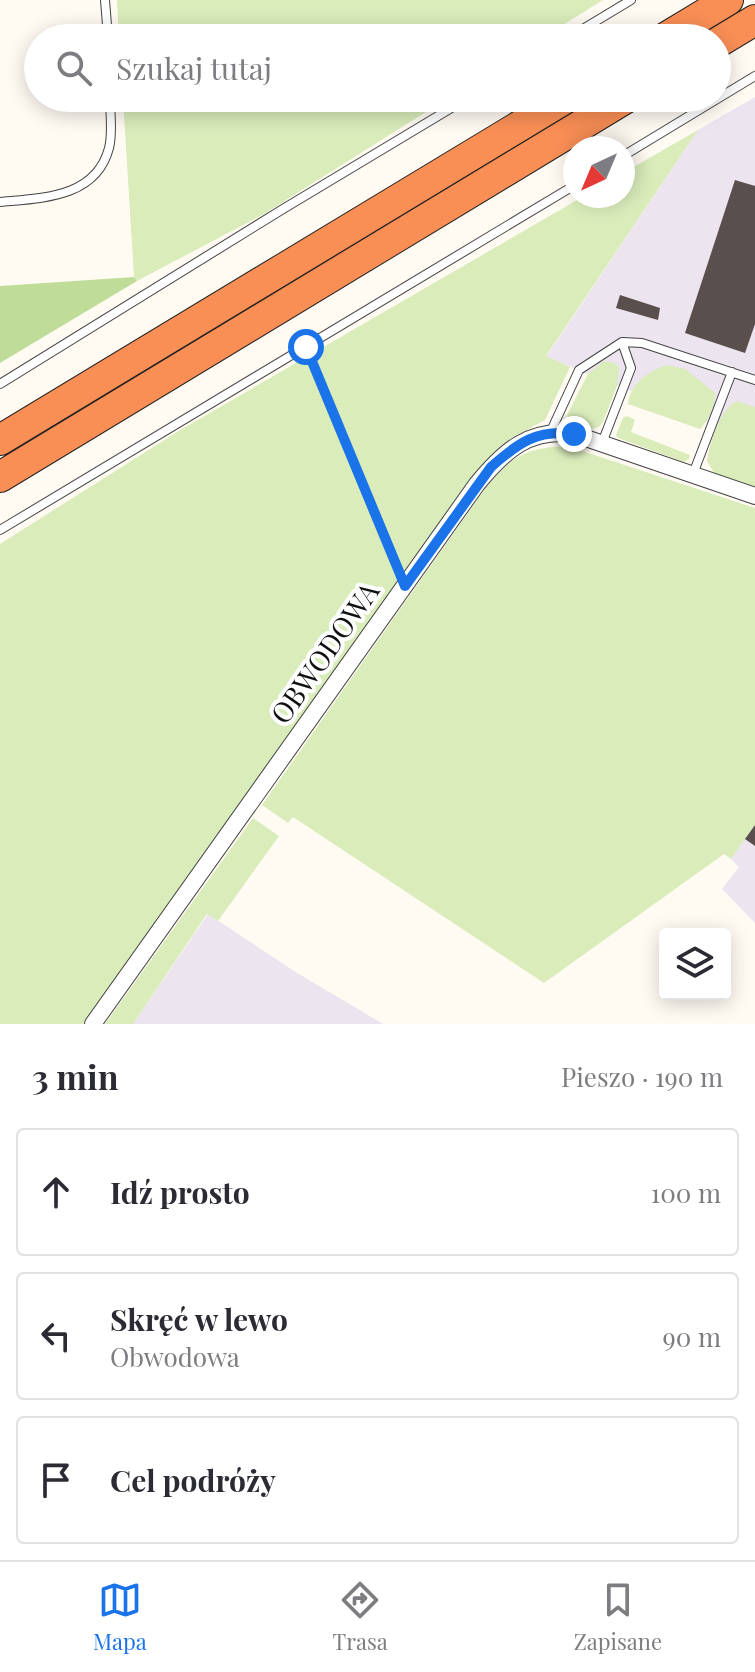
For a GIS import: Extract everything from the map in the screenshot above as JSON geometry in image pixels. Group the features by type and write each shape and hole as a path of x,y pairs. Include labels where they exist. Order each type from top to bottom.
{"highway":[{"path":"688,24 728,0"},
{"path":"731,35 755,20"},
{"path":"0,440 543,112"},
{"path":"0,477 603,112"}],"street":[{"path":"551,431 574,434 755,496"},
{"name":"OBWODOWA","path":"93,1024 491,467 521,443 551,431"}],"lane":[{"path":"105,0 107,24"},
{"path":"591,24 631,0"},
{"path":"731,91 755,76"},
{"path":"0,202 57,196 77,189 94,176 103,165 110,145 110,112"},
{"path":"0,384 445,112"},
{"path":"635,149 696,112"},
{"path":"0,530 563,192"},
{"path":"602,443 631,368 622,342"},
{"path":"551,431 579,370 622,342 642,343 755,380"},
{"path":"693,474 732,372"}],"path":[{"path":"306,347 405,586"}],"shaded area":[{"path":"755,97 755,441 546,357 698,130"},
{"path":"755,825 755,923 722,889 739,867 731,859"},
{"path":"208,914 294,971 383,1024 133,1024"}],"green space":[{"path":"117,0 603,0 564,24 118,24"},
{"path":"124,112 426,112 264,214 137,281 134,277"},
{"path":"698,130 546,356 570,367 545,420 510,439 472,477 83,1024 0,1024 0,544 177,432 563,208 635,208 635,166"},
{"path":"134,277 137,281 0,363 0,286"},
{"path":"604,361 615,363 619,368 617,386 603,422 599,427 586,430 570,424 567,415 588,374"},
{"path":"667,365 685,369 715,393 711,412 700,429 628,404 632,390 641,379"},
{"path":"737,401 755,407 755,487 714,473 707,461 720,419"},
{"path":"627,416 635,420 631,432 690,455 689,459 684,462 618,438 616,435 623,418"},
{"path":"567,446 755,508 755,825 731,859 724,854 544,983 293,817 288,823 262,805 494,476 511,461 527,453"},
{"path":"253,818 279,836 218,921 207,914 133,1024 105,1024"}],"building":[{"path":"735,180 755,186 755,324 745,353 685,333"},
{"path":"620,295 660,308 658,320 616,308"},
{"path":"755,825 755,846 745,839"}],"route":[{"path":"306,347 405,586 477,484 506,453 551,431 574,434"}]}
